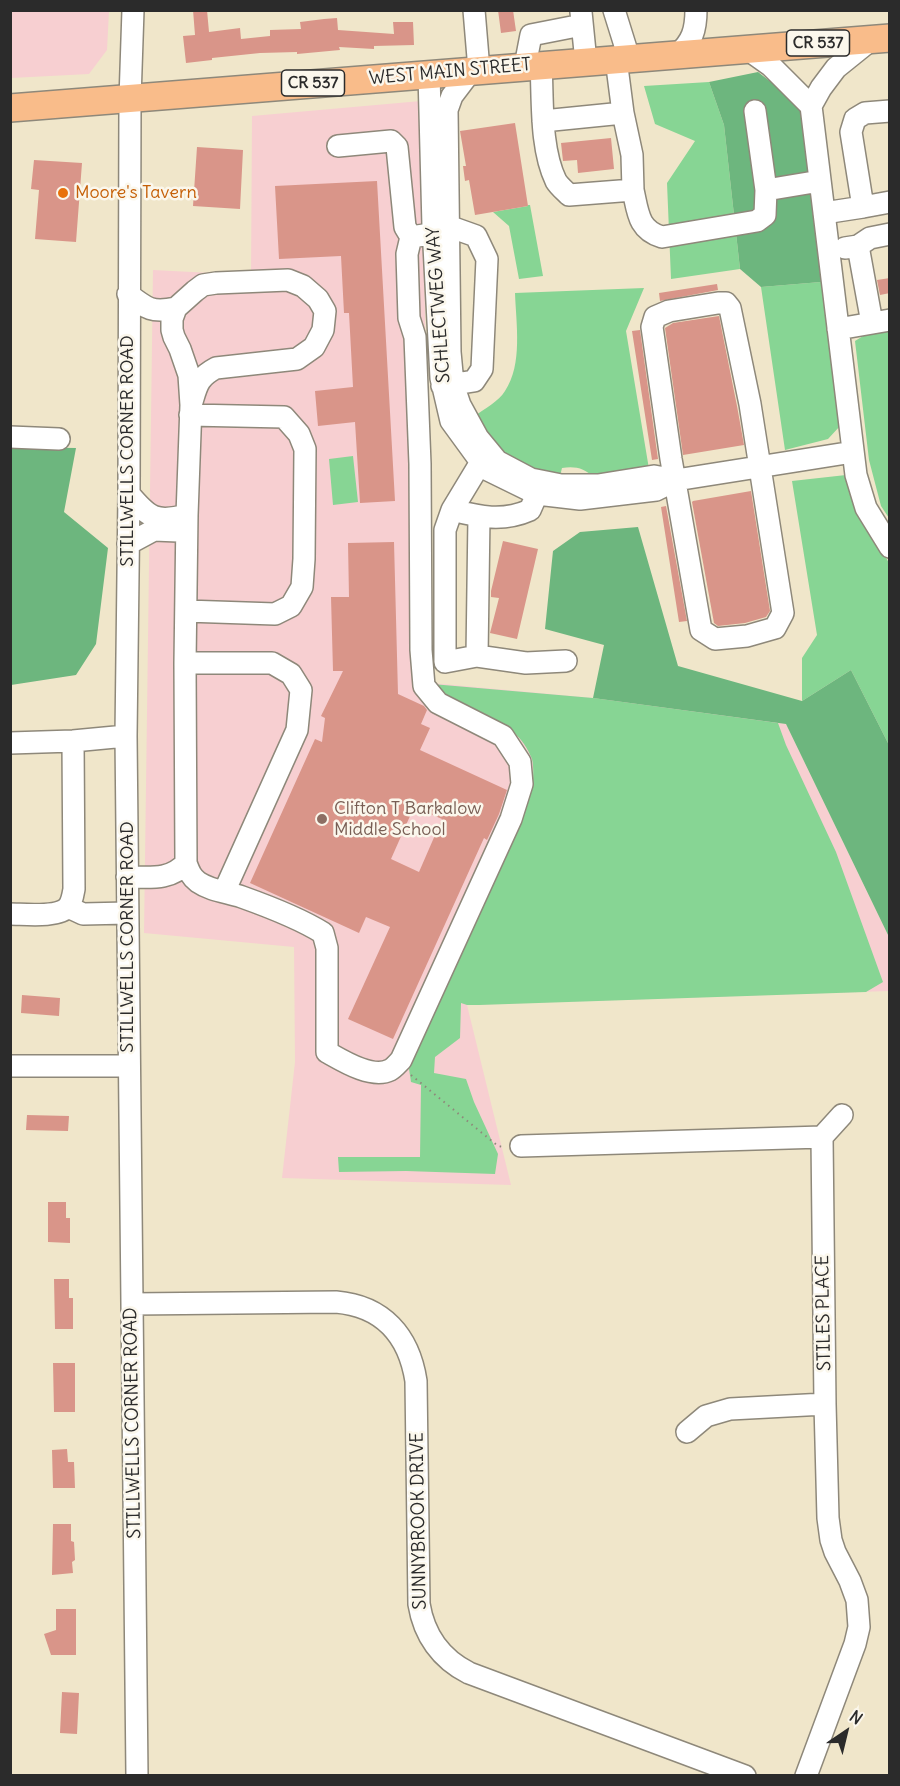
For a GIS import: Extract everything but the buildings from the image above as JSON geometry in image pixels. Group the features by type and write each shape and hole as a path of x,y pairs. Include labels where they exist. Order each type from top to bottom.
{"main road":[{"name":"WEST MAIN STREET","path":"10,108 881,39"}],"street":[{"name":"STILLWELLS CORNER ROAD","path":"133,10 128,294 129,494 126,736 139,1774"},
{"path":"474,10 475,70"},
{"path":"614,10 622,59 622,113 632,155 633,190 644,227 653,234 662,237 757,221 765,215 766,190 755,111"},
{"path":"696,13 700,27 714,45 735,50 771,66 811,105"},
{"path":"678,54 688,45 693,34 696,13"},
{"path":"586,62 582,18 531,35 533,66 549,157 557,183 568,195 633,190"},
{"path":"881,39 836,68 811,105 856,476 866,508 890,547"},
{"name":"SCHLECTWEG WAY","path":"438,229 447,110 452,96 475,70"},
{"name":"SCHLECTWEG WAY","path":"429,74 438,229 441,378 448,385 451,422 486,458 497,461 531,479 561,484 598,485 654,476 676,480"},
{"path":"863,207 851,132 855,118 865,113 890,111"},
{"path":"543,121 622,113"},
{"path":"176,308 172,319 172,330 189,375 191,410 184,663 186,863 191,876 208,888 241,897 308,924 323,933 327,948 327,1052 354,1067 378,1073 389,1070 401,1060 511,819 522,784 520,762 503,736 438,704 424,686 421,650 420,464 415,337 409,318 407,254 411,237 405,227 397,147 391,141 338,146"},
{"path":"766,190 820,181"},
{"path":"824,213 890,202"},
{"path":"411,237 438,229 476,236 487,259 482,369 474,381 448,385"},
{"path":"829,251 858,246 870,238 890,234"},
{"path":"838,329 881,322 858,246"},
{"path":"128,294 146,308 163,311 176,308 203,285 288,280 303,286 318,299 325,311 323,330 314,347 297,359 216,368 205,374 199,381 191,410"},
{"path":"726,303 730,308 760,466 783,613 775,628 747,636 715,639 701,630 671,459 652,327 655,317 669,310 708,304 726,303"},
{"path":"186,610 275,614 291,606 302,587 304,548 305,449 299,434 284,417 191,410"},
{"path":"10,437 59,438"},
{"name":"SCHLECTWEG WAY","path":"486,458 486,469 537,494 580,499 656,490 676,480 853,452"},
{"path":"486,458 452,510 445,530 445,662 477,656 526,663 566,661"},
{"path":"129,494 150,515 161,520 187,523"},
{"path":"452,510 484,518 517,516 530,510 537,494"},
{"path":"477,656 476,597 479,516"},
{"path":"128,544 154,530 187,523"},
{"path":"184,663 272,663 291,674 301,690 297,730 224,892"},
{"path":"10,743 126,736"},
{"path":"10,914 46,914 62,911 68,907 72,899 74,889 73,741"},
{"path":"127,877 160,877 180,870 186,863"},
{"path":"68,907 83,914 128,913"},
{"path":"10,1066 129,1066"},
{"path":"520,1146 822,1137 842,1115"},
{"name":"STILES PLACE","path":"806,1776 855,1644 859,1627 855,1592 835,1552 829,1530 822,1137"},
{"name":"SUNNYBROOK DRIVE","path":"132,1304 336,1302 361,1306 382,1318 403,1340 413,1363 416,1381 419,1604 425,1628 440,1652 447,1660 469,1673 745,1776"},
{"path":"687,1432 706,1416 729,1409 825,1404"}],"path":[{"path":"398,1063 498,1146 507,1148 520,1146"}],"shaded area":[{"path":"11,10 109,11 107,50 89,74 11,78"},
{"path":"421,101 432,683 593,698 786,724 889,937 889,991 467,1005 511,1185 282,1178 295,1062 294,947 144,933 153,270 251,275 252,116"}],"green space":[{"path":"758,72 802,106 821,282 761,287 740,269 724,125 709,82"},
{"path":"709,82 724,125 740,269 671,279 667,183 695,141 655,124 644,86"},
{"path":"530,205 543,276 519,279 509,226 493,212"},
{"path":"821,282 840,426 828,439 785,450 761,287"},
{"path":"644,288 626,331 649,469 594,478 580,469 562,468 559,480 514,462 487,437 475,416 499,398 511,380 517,344 515,293"},
{"path":"889,330 889,518 881,506 869,460 855,341 868,333"},
{"path":"10,447 76,448 64,512 108,548 96,644 76,675 11,685"},
{"path":"353,456 358,502 333,505 329,459"},
{"path":"846,475 852,498 889,563 889,745 851,670 802,701 802,658 817,635 792,481"},
{"path":"638,527 678,666 802,701 851,670 889,745 889,937 786,724 593,698 604,645 545,629 553,551 580,532"},
{"path":"432,684 593,698 778,723 836,852 883,982 866,992 479,1005 461,1003 460,1038 435,1057 434,1073 466,1079 498,1154 495,1174 406,1171 339,1172 338,1157 420,1157 421,1085 411,1082 409,1069 414,1052 533,787 532,759 524,744 514,733 502,723 458,701"}],"place":[{"name":"Moore's Tavern","path":"63,193"},
{"name":"Clifton T Barkalow Middle School","path":"322,819"}]}
